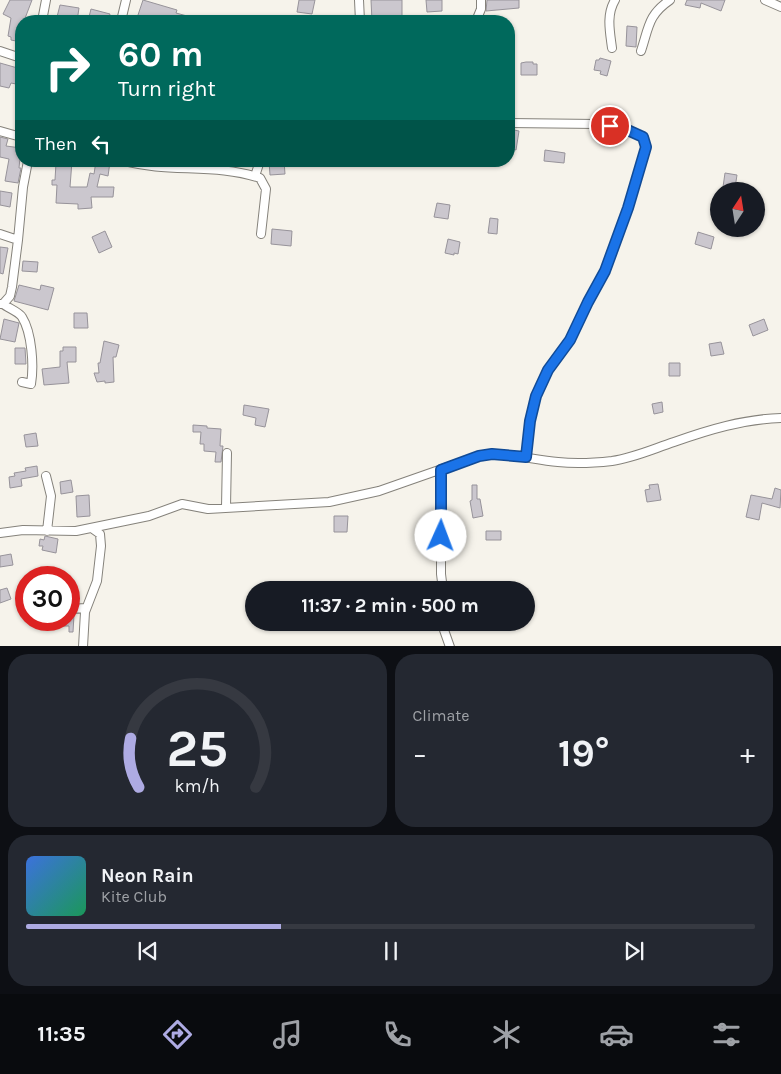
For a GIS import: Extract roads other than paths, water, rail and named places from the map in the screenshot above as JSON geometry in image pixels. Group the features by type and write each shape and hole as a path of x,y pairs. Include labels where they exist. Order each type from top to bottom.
{"street":[{"path":"43,15 46,0"},
{"path":"122,15 126,0"},
{"path":"359,0 360,15"},
{"path":"478,15 481,0"},
{"path":"612,48 609,23 611,7 615,0"},
{"path":"642,51 651,21 658,8 670,0"},
{"path":"765,0 781,7"},
{"path":"0,50 15,56"},
{"path":"515,123 597,124 623,128 643,137 646,147 628,208 605,271 570,340 548,370 536,396 530,421 526,457"},
{"path":"0,131 15,135"},
{"path":"22,382 31,384 33,371 29,339 21,315 1,304 10,296 27,167"},
{"path":"201,167 260,178 266,190 261,234"},
{"path":"255,176 258,167"},
{"path":"0,234 18,240"},
{"path":"0,533 23,530 76,531 149,516 182,504 208,509 330,502 379,492 479,456 492,454 557,462 588,463 614,460 637,455 720,427 756,420 781,418"},
{"path":"226,507 227,453"},
{"path":"441,470 442,581"},
{"path":"46,476 51,496 46,531"},
{"path":"83,646 84,619 96,581 101,546 100,534 93,528"},
{"path":"80,608 86,608"},
{"path":"444,631 450,646"}]}
